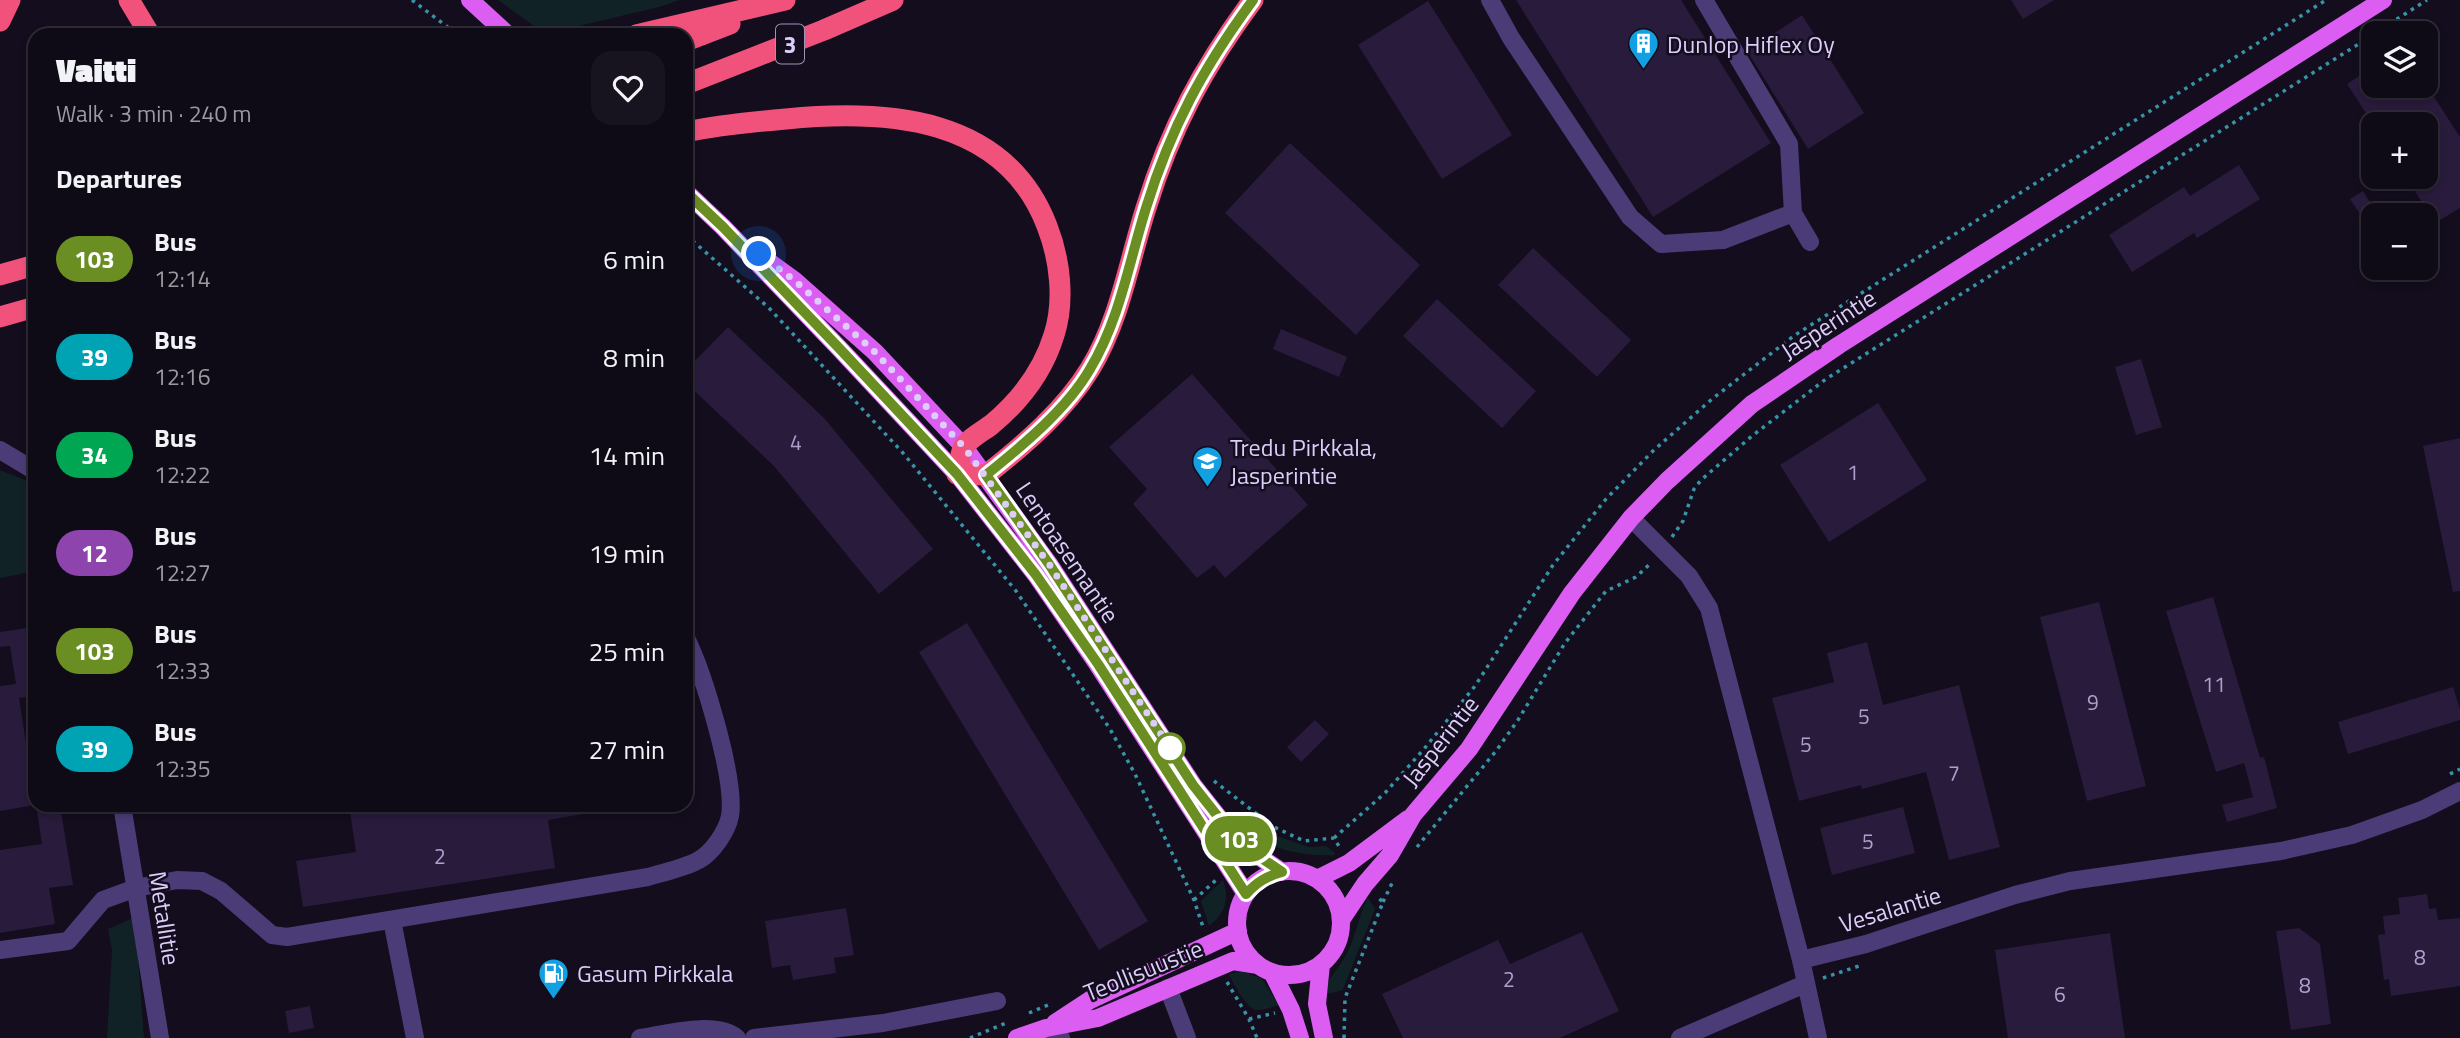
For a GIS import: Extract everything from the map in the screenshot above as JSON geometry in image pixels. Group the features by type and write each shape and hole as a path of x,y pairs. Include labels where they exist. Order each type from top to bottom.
{"highway":[{"path":"0,21 10,0"},
{"path":"129,0 146,28"},
{"path":"666,28 788,0"},
{"name":"3","path":"693,38 788,0"},
{"name":"3","path":"693,81 893,0"},
{"path":"693,131 745,122 796,118 883,116 917,120 949,129 972,140 993,155 1028,190 1042,213 1056,261 1060,285 1055,334 1034,379 1001,416 964,447 957,474 986,475 1057,411 1090,370 1106,339 1125,284 1145,208 1180,117 1201,76 1253,0"},
{"path":"0,275 28,267"},
{"path":"0,317 28,309"}],"main road":[{"path":"470,0 501,28"},
{"name":"Jasperintie","path":"1341,920 1365,884 1390,855 1413,815 1468,749 1572,593 1631,519 1667,481 1763,396 2383,0"},
{"name":"Lentoasemantie","path":"693,199 886,396 957,474 1036,575 1098,664 1246,894"},
{"name":"Lentoasemantie","path":"723,227 794,280 875,352 964,447 1049,564 1193,785 1223,823 1251,851 1282,872"},
{"name":"Jasperintie","path":"1317,879 1349,863 1413,815"},
{"path":"1265,968 1289,975 1306,972 1321,964 1334,949 1341,930 1338,904 1329,890 1317,879 1306,874 1282,872 1268,875 1256,883 1240,905 1238,931 1242,944 1265,968 1291,1010 1300,1038"},
{"name":"Teollisuustie","path":"1053,1033 1090,1000 1238,931"},
{"name":"Teollisuustie","path":"1017,1038 1053,1033 1098,1018 1233,961 1265,968"},
{"path":"1321,964 1317,1004 1324,1038"}],"street":[{"path":"1490,0 1511,38 1630,217 1661,244 1723,240 1793,213"},
{"path":"1710,2 1789,144 1793,213 1810,242"},
{"path":"0,450 28,467"},
{"path":"1631,519 1689,576 1709,608 1801,960 1818,1038"},
{"path":"0,950 68,941 103,900 136,888 177,880 202,881 221,891 272,935 287,937 648,877 699,860 718,842 730,817 730,790 711,702 693,656"},
{"name":"Vesalantie","path":"1801,960 1866,944 2015,895 2070,881 2281,851 2352,835 2422,810 2460,791"},
{"name":"Metallitie","path":"123,812 160,1038"},
{"path":"392,920 415,1038"},
{"path":"1680,1038 1805,984"},
{"path":"1168,988 1187,1038"},
{"path":"754,1038 883,1023 997,1001"},
{"path":"640,1038 709,1028 731,1033 737,1038"}],"path":[{"path":"412,0 449,28"},
{"path":"2394,21 2427,0"},
{"path":"1409,857 1496,751 1566,643 1606,592 1636,577 1663,552 1683,521 1701,480 1752,436 1826,379 2361,42"},
{"path":"693,240 769,308 903,453 1016,592 1110,729 1135,774 1194,900 1211,945"},
{"path":"1210,778 1274,827"},
{"path":"1383,902 1394,879"},
{"path":"1219,966 1249,1018 1257,1038"}],"shaded area":[{"path":"498,0 680,0 570,28 537,28"},
{"path":"0,470 25,480 28,484 28,572 0,578"},
{"path":"1277,836 1309,847 1326,846 1335,853 1309,854 1269,845 1267,842"},
{"path":"1223,880 1225,906 1209,926 1201,901"},
{"path":"1368,898 1375,909 1343,990 1327,994 1330,980 1347,953"},
{"path":"135,917 144,1038 107,1038 112,950 108,929"},
{"path":"1242,971 1262,979 1279,1005 1257,1010 1249,1006 1229,974"}],"building":[{"name":"Dunlop Hiflex Oy","path":"1516,0 1681,0 1771,143 1653,217"},
{"path":"2011,0 2054,0 2023,19"},
{"path":"1428,1 1512,135 1442,179 1358,45"},
{"path":"1802,15 1864,113 1808,149 1747,51"},
{"path":"2361,75 2361,98 2435,98 2460,137 2460,208 2438,221 2438,203 2422,203 2414,189 2438,189 2438,112 2365,112 2347,84"},
{"path":"1290,143 1420,265 1356,335 1225,213"},
{"path":"2239,165 2260,199 2197,238 2194,233 2132,272 2109,235 2184,187 2190,196"},
{"path":"2363,191 2370,203 2361,203 2361,216 2350,199"},
{"path":"1533,248 1631,340 1597,377 1498,285"},
{"path":"1437,299 1536,391 1502,428 1403,336"},
{"path":"728,327 824,418 933,549 879,594 774,466 693,390 693,363"},
{"path":"1281,329 1347,357 1339,377 1273,349"},
{"path":"2141,359 2162,427 2136,435 2115,367"},
{"path":"1192,374 1308,505 1225,578 1214,565 1197,578 1133,504 1147,489 1109,447"},
{"path":"1878,403 1927,480 1829,542 1780,465"},
{"path":"2460,438 2460,591 2453,592 2423,446"},
{"path":"2213,597 2260,758 2264,757 2277,808 2227,822 2222,805 2253,797 2244,763 2216,772 2166,611"},
{"path":"2099,602 2146,786 2087,801 2040,617"},
{"path":"967,623 1148,921 1099,950 919,652"},
{"path":"28,628 28,697 19,698 28,756 28,806 0,811 0,686 16,684 10,646 0,647 0,632"},
{"path":"1867,642 1883,705 1959,685 2000,847 1949,860 1926,772 1862,789 1861,785 1799,801 1772,698 1834,682 1827,653"},
{"path":"2453,687 2460,709 2460,720 2348,754 2338,722"},
{"path":"1315,720 1329,734 1301,762 1287,747"},
{"path":"1903,807 1915,853 1832,875 1820,828"},
{"path":"37,812 61,812 73,885 49,888 55,924 0,933 0,850 42,844"},
{"path":"350,812 589,812 548,820 555,868 303,907 296,861 356,852"},
{"path":"2427,894 2429,909 2436,908 2438,920 2460,918 2460,986 2391,996 2389,979 2384,980 2378,935 2385,934 2383,916 2400,914 2398,898"},
{"path":"846,908 854,955 834,958 836,973 793,980 790,965 772,968 765,921"},
{"path":"2299,928 2320,944 2331,1024 2291,1030 2276,931"},
{"path":"1582,932 1619,1011 1560,1038 1403,1038 1382,994 1498,940 1510,964"},
{"path":"2110,933 2125,1038 2008,1038 1995,950"},
{"path":"310,1006 314,1028 289,1033 285,1011"}],"bus line":[{"name":"103","path":"693,199 886,396 957,474 1036,575 1098,664 1246,894 1268,875 1282,872 1251,851 1223,823 1193,785 1049,564 986,475 1006,460 1057,411 1090,370 1106,339 1125,284 1145,208 1180,117 1201,76 1253,0"}],"place":[{"name":"Dunlop Hiflex Oy","path":"1644,71"},
{"name":"Tredu Pirkkala, Jasperintie","path":"1207,488"},
{"name":"Gasum Pirkkala","path":"554,1000"}],"route":[{"path":"759,254 794,280 875,352 964,447 1049,564 1170,748"}]}
